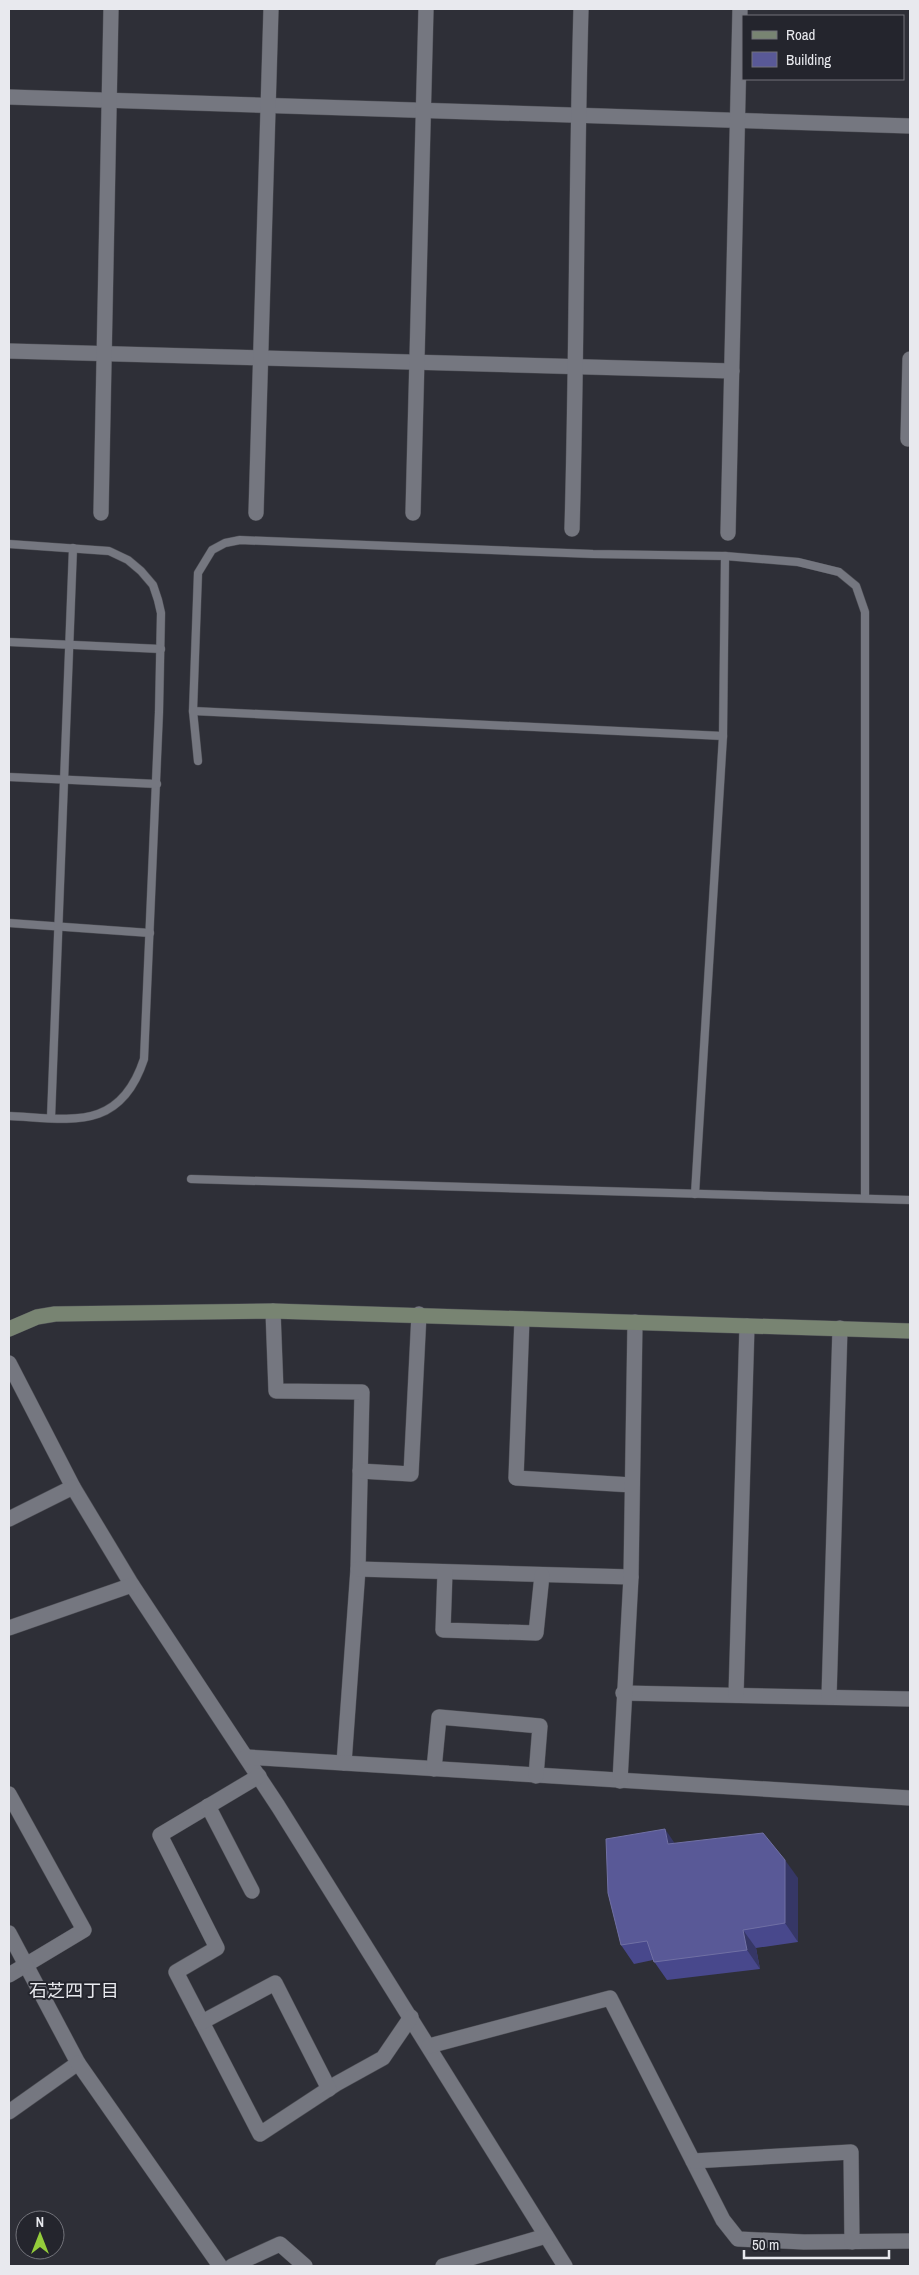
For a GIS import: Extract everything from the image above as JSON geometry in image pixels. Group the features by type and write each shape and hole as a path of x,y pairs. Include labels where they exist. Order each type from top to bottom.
{"street":[{"path":"101,513 111,9"},
{"path":"256,513 270,9"},
{"path":"413,513 426,9"},
{"path":"572,529 581,9"},
{"path":"728,533 740,9"},
{"path":"9,97 910,126"},
{"path":"9,351 732,372"},
{"path":"908,439 910,359"},
{"path":"273,1311 276,1391 362,1392 358,1569 344,1763"},
{"path":"9,1329 37,1317 55,1314 273,1311 419,1314 910,1331"},
{"path":"360,1471 411,1474 419,1314"},
{"path":"522,1319 516,1478 632,1486"},
{"path":"620,1781 623,1693 631,1577 635,1322"},
{"path":"736,1695 747,1326"},
{"path":"829,1697 840,1328"},
{"path":"9,1363 73,1487 132,1585 259,1776 565,2266"},
{"path":"9,1519 73,1487"},
{"path":"358,1569 631,1577"},
{"path":"445,1572 443,1630 518,1633 536,1633 542,1575"},
{"path":"9,1628 132,1585"},
{"path":"623,1693 910,1699"},
{"path":"434,1769 439,1717 540,1726 536,1776"},
{"path":"246,1757 910,1798"},
{"path":"259,1776 160,1835 216,1948 176,1972 260,2134 329,2089 383,2058 411,2017"},
{"path":"9,1794 84,1930 9,1975"},
{"path":"208,1806 252,1891"},
{"path":"9,1933 78,2063 220,2266"},
{"path":"202,2022 275,1983 329,2089"},
{"path":"429,2046 610,1998 722,2220 738,2239 804,2242 910,2240"},
{"path":"9,2112 78,2063"},
{"path":"693,2161 850,2152 852,2242"},
{"path":"443,2266 546,2236"},
{"path":"232,2266 280,2244 305,2266"}],"lane":[{"path":"198,761 193,711 198,573 212,550 225,543 240,540 593,554 725,556 798,562 838,572 856,586 865,612 865,1198"},
{"path":"9,544 109,551 128,560 153,585 161,613 157,784 144,1059 132,1087 109,1110 94,1117 51,1118 9,1116"},
{"path":"51,1118 73,548"},
{"path":"695,1194 723,736 725,556"},
{"path":"9,642 160,649"},
{"path":"193,711 723,736"},
{"path":"9,777 157,784"},
{"path":"9,923 58,925 150,934"},
{"path":"191,1179 910,1200"}],"building":[{"path":"665,1829 668,1844 763,1833 785,1860 785,1923 743,1930 747,1950 654,1962 647,1941 621,1945 608,1893 606,1839"}],"district":[{"name":"石芝四丁目","path":"74,1991"}]}
